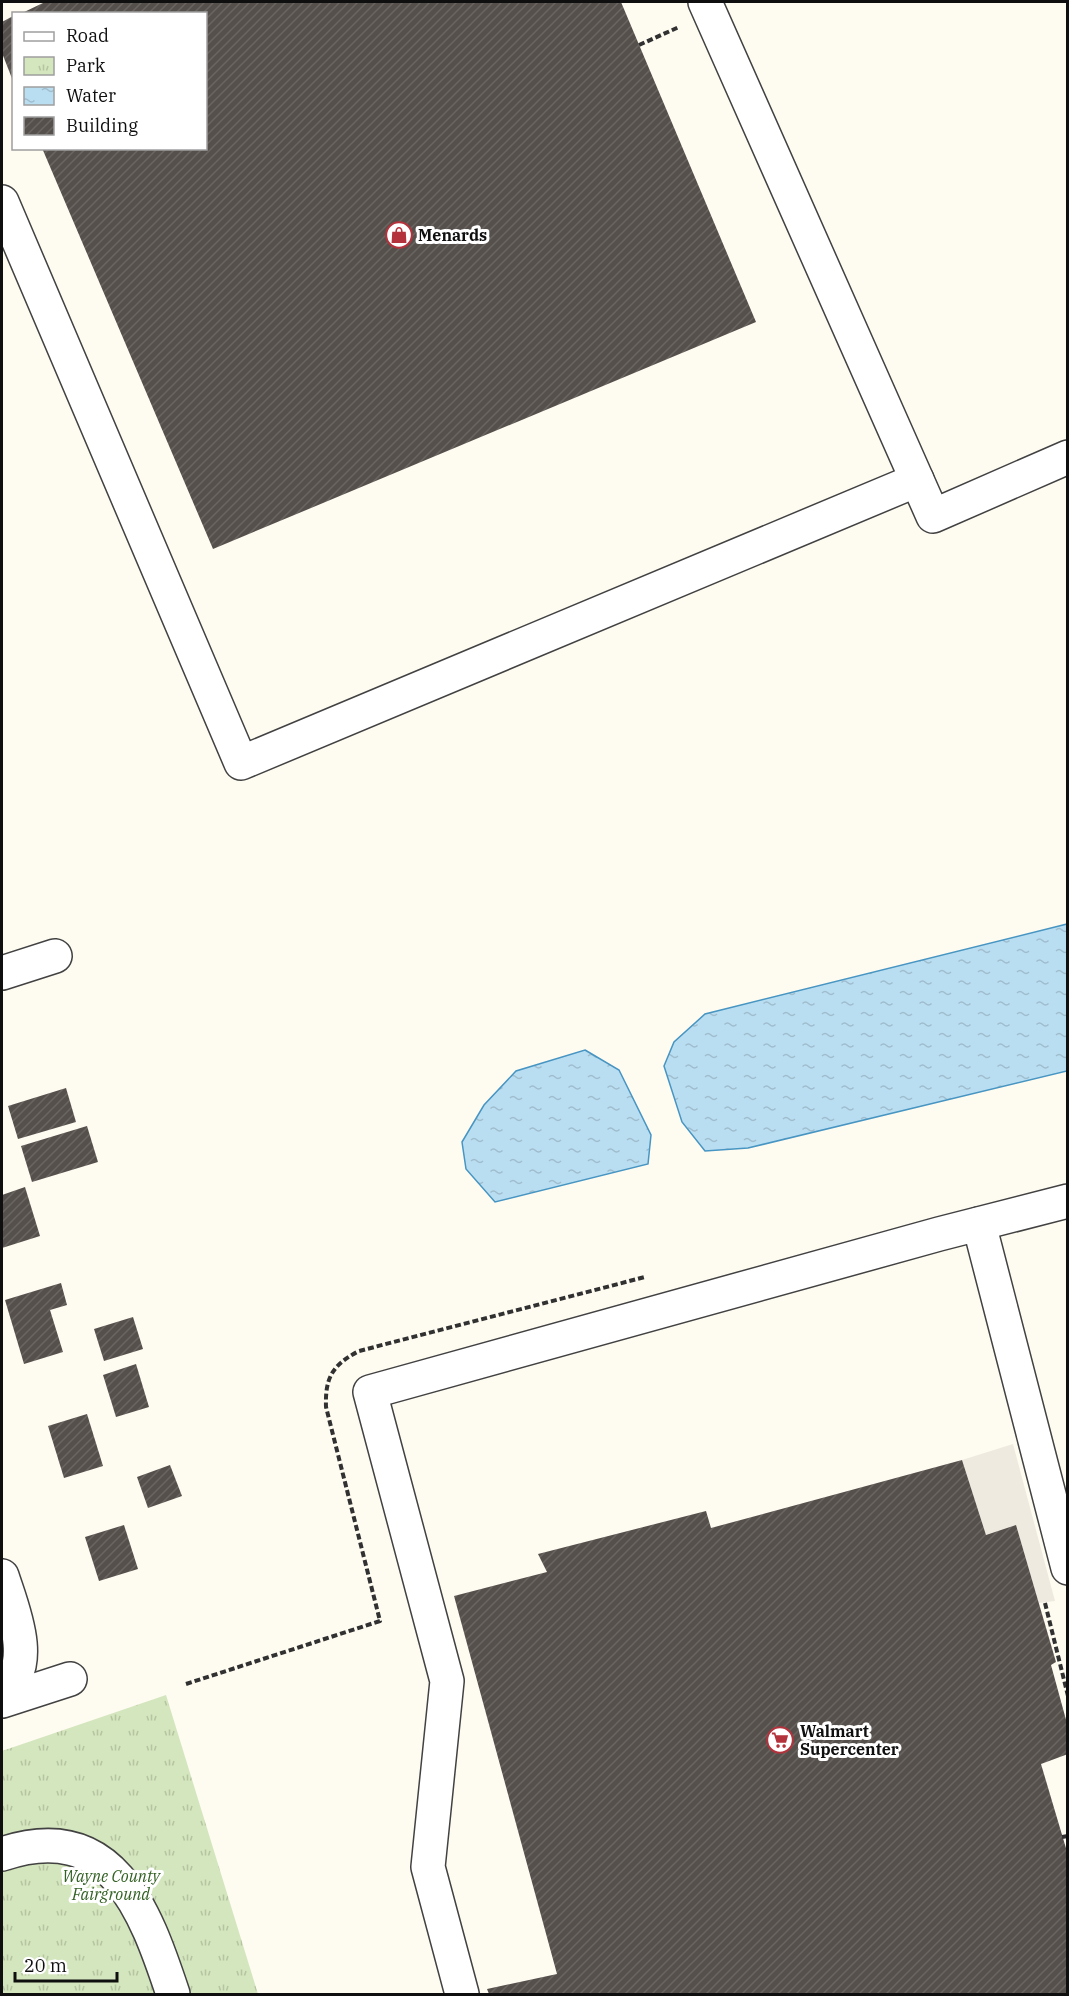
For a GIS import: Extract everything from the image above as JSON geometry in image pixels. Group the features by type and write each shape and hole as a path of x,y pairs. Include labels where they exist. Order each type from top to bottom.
{"street":[{"path":"707,8 933,516 1068,457"},
{"path":"2,202 241,763 917,480"},
{"path":"2,973 55,956"},
{"path":"462,1995 428,1867 447,1681 370,1392 979,1224 1068,1202"},
{"path":"979,1224 1068,1568"},
{"path":"2,1576 19,1640 20,1659 7,1688 2,1691"},
{"path":"2,1701 70,1679"},
{"path":"2,1854 17,1848 52,1846 89,1853 109,1867 127,1889 156,1942 173,1995"}],"path":[{"path":"639,45 707,8"},
{"path":"1045,1602 1068,1696"},
{"path":"1068,1770 1068,1797"}],"green space":[{"name":"Wayne County Fairground","path":"166,1695 258,1994 2,1994 2,1751"}],"shaded area":[{"path":"1013,1444 1055,1601 1039,1603 1016,1526 986,1535 962,1460"}],"water":[{"path":"1067,924 1067,1071 748,1148 705,1151 682,1122 664,1066 674,1042 705,1014"},
{"path":"585,1050 619,1070 651,1135 648,1164 495,1202 466,1169 462,1142 484,1105 516,1071"}],"building":[{"name":"Menards","path":"45,2 621,2 756,322 213,549 43,150 207,150 207,12 24,12"},
{"path":"12,17 12,78 2,53 2,22"},
{"path":"66,1088 76,1122 18,1139 8,1106"},
{"path":"87,1126 98,1162 32,1182 21,1146"},
{"path":"25,1187 40,1236 2,1248 2,1195"},
{"path":"61,1283 67,1305 50,1310 63,1352 24,1364 5,1300"},
{"path":"133,1317 143,1349 104,1361 94,1329"},
{"path":"136,1364 149,1407 116,1417 103,1375"},
{"path":"87,1414 103,1466 64,1478 48,1426"},
{"name":"Walmart Supercenter","path":"962,1460 986,1535 1016,1525 1056,1662 1051,1665 1068,1727 1068,1754 1041,1764 1068,1855 1068,1994 489,1994 487,1989 557,1974 454,1596 547,1572 538,1554 706,1511 711,1528"},
{"path":"170,1465 182,1496 148,1508 137,1477"},
{"path":"124,1525 138,1569 99,1581 85,1537"}],"place":[{"name":"Menards","path":"399,235"},
{"name":"Walmart Supercenter","path":"780,1740"}]}
